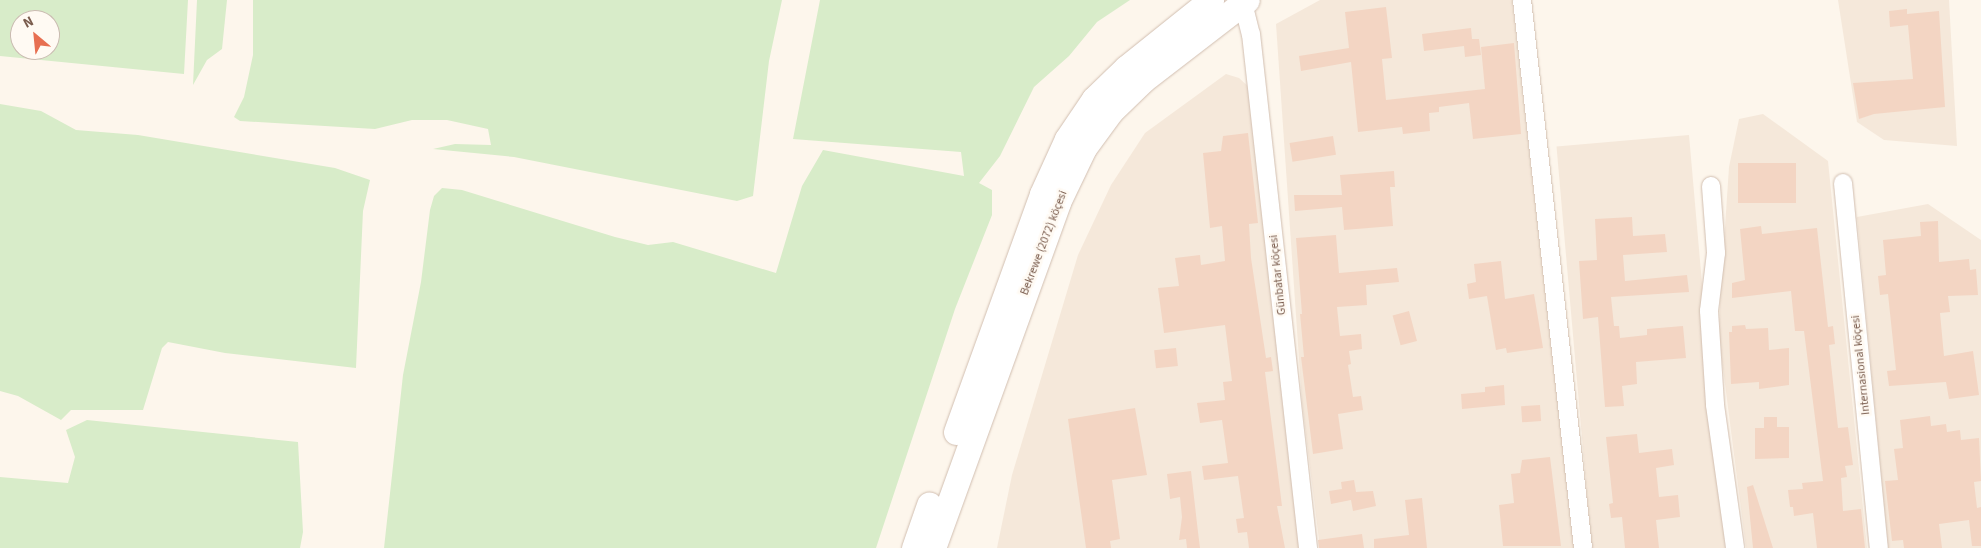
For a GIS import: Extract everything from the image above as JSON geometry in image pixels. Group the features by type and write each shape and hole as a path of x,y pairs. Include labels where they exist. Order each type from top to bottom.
{"main road":[{"name":"Bekrewe (2072) köçesi","path":"914,548 1042,194 1067,139 1094,99 1126,68 1211,0"},
{"name":"Bekrewe (2072) köçesi","path":"933,548 1058,202 1084,148 1111,111 1143,80 1245,1"}],"street":[{"path":"1522,0 1583,548"},
{"name":"Günbatar köçesi","path":"1245,1 1251,34 1308,548"},
{"name":"Internasional köçesi","path":"1843,183 1878,548"},
{"path":"1711,186 1716,253 1709,311 1716,405 1735,548"}],"shaded area":[{"path":"1320,0 1512,0 1574,548 1320,548 1302,403 1276,24"},
{"path":"1838,0 1949,0 1957,146 1884,140 1857,122"},
{"path":"1226,74 1239,78 1250,88 1301,548 997,548 1012,475 1078,255 1111,185 1145,133"},
{"path":"1763,114 1828,161 1867,548 1746,548 1719,337 1720,303 1729,167 1739,119"},
{"path":"1689,135 1725,548 1592,548 1557,147"},
{"path":"1928,204 1981,240 1981,548 1888,548 1857,217"}],"green space":[{"path":"0,0 188,0 184,74 41,60 60,60 60,10 10,10 10,57 0,56"},
{"path":"197,0 227,0 222,49 207,60 193,85"},
{"path":"253,0 782,0 769,61 753,196 737,201 514,157 433,149 455,144 491,145 488,129 447,120 412,120 375,129 240,121 234,117 244,97 253,55"},
{"path":"820,0 1130,0 1097,22 1069,56 1034,87 1000,156 979,183 992,190 992,215 955,309 876,548 384,548 403,375 421,282 430,210 434,196 442,188 462,190 615,237 648,245 673,242 776,273 802,186 823,150 964,176 961,152 793,139"},
{"path":"0,104 41,111 76,130 138,135 335,168 370,180 363,211 356,368 225,353 168,342 162,348 143,410 71,410 61,420 18,396 0,391"},
{"path":"87,420 298,442 303,532 300,548 0,548 0,477 68,483 75,457 66,430"}],"building":[{"path":"1386,7 1392,58 1382,59 1386,100 1485,89 1481,47 1514,43 1521,134 1473,139 1469,103 1439,107 1439,112 1429,113 1430,131 1403,134 1402,127 1358,132 1351,62 1301,71 1299,56 1349,48 1345,12"},
{"path":"1907,9 1907,14 1939,11 1945,107 1874,114 1859,119 1853,83 1913,79 1908,25 1890,27 1889,11"},
{"path":"1471,28 1472,39 1479,39 1481,55 1465,57 1464,46 1424,51 1422,34"},
{"path":"1248,133 1258,223 1249,224 1251,258 1266,358 1271,357 1273,371 1265,372 1282,506 1277,506 1285,548 1249,548 1247,532 1238,533 1236,519 1244,518 1238,476 1204,480 1202,466 1228,463 1222,420 1200,423 1197,403 1225,400 1223,382 1232,381 1225,325 1164,333 1158,288 1179,286 1175,258 1200,255 1201,265 1225,261 1222,226 1210,228 1203,153 1221,151 1223,136"},
{"path":"1333,136 1336,155 1293,162 1290,143"},
{"path":"1738,163 1796,163 1796,203 1738,203"},
{"path":"1394,171 1395,187 1390,187 1393,226 1344,230 1342,207 1295,211 1294,195 1342,195 1340,175"},
{"path":"1632,217 1633,236 1665,234 1667,252 1623,255 1625,281 1687,275 1689,292 1611,297 1614,326 1619,326 1620,338 1647,335 1647,329 1683,326 1686,358 1636,362 1637,384 1622,386 1624,406 1605,407 1598,317 1583,319 1579,261 1597,260 1595,219"},
{"path":"1938,221 1939,262 1969,259 1970,270 1976,269 1978,295 1948,296 1950,312 1940,313 1944,356 1973,351 1979,395 1949,399 1946,382 1889,386 1887,371 1896,370 1888,294 1880,295 1878,276 1886,275 1883,240 1921,236 1920,222"},
{"path":"1761,226 1762,234 1817,228 1828,327 1833,326 1835,344 1829,345 1838,428 1848,427 1853,465 1845,466 1847,477 1841,478 1843,511 1861,509 1865,548 1817,548 1813,513 1794,516 1793,507 1790,507 1788,490 1803,489 1802,483 1823,481 1804,331 1795,331 1791,291 1732,298 1732,283 1745,280 1740,229"},
{"path":"1336,235 1339,273 1397,268 1399,282 1366,285 1367,305 1337,307 1340,336 1361,334 1362,349 1349,351 1351,364 1348,365 1353,397 1361,396 1363,410 1338,414 1343,449 1313,454 1301,357 1304,357 1296,238"},
{"path":"1501,261 1505,299 1534,294 1543,348 1507,353 1506,348 1496,350 1487,296 1469,299 1467,284 1476,282 1474,264"},
{"path":"1409,311 1417,341 1401,345 1393,315"},
{"path":"1745,325 1746,329 1768,328 1769,350 1789,348 1789,385 1759,389 1759,382 1731,384 1729,332 1732,332 1732,326"},
{"path":"1176,348 1178,366 1156,368 1154,350"},
{"path":"1504,385 1505,405 1462,409 1461,394 1485,392 1485,387"},
{"path":"1540,405 1541,421 1522,422 1521,406"},
{"path":"1135,408 1147,475 1112,480 1120,539 1110,541 1111,548 1086,548 1068,419"},
{"path":"1930,416 1931,426 1946,424 1947,432 1960,430 1961,440 1979,438 1981,481 1974,482 1977,508 1981,507 1981,546 1972,546 1969,520 1939,524 1942,548 1904,548 1903,540 1892,541 1885,481 1898,480 1894,449 1903,448 1900,420"},
{"path":"1764,417 1777,417 1777,427 1789,427 1789,458 1755,459 1755,428 1764,428"},
{"path":"1637,434 1639,453 1672,449 1674,465 1656,468 1659,497 1678,495 1680,517 1656,520 1659,548 1625,548 1622,517 1611,518 1609,504 1613,503 1606,437"},
{"path":"1550,457 1561,546 1503,546 1499,505 1514,503 1511,474 1520,473 1522,460"},
{"path":"1191,471 1200,548 1187,548 1186,539 1179,540 1182,517 1180,497 1170,499 1167,474"},
{"path":"1354,480 1356,492 1373,491 1376,506 1353,511 1351,500 1331,504 1329,491 1342,489 1341,482"},
{"path":"1753,485 1773,548 1753,548 1747,487"},
{"path":"1422,498 1427,548 1374,548 1374,539 1409,535 1405,500"},
{"path":"1362,534 1364,548 1319,548 1318,540"}]}
